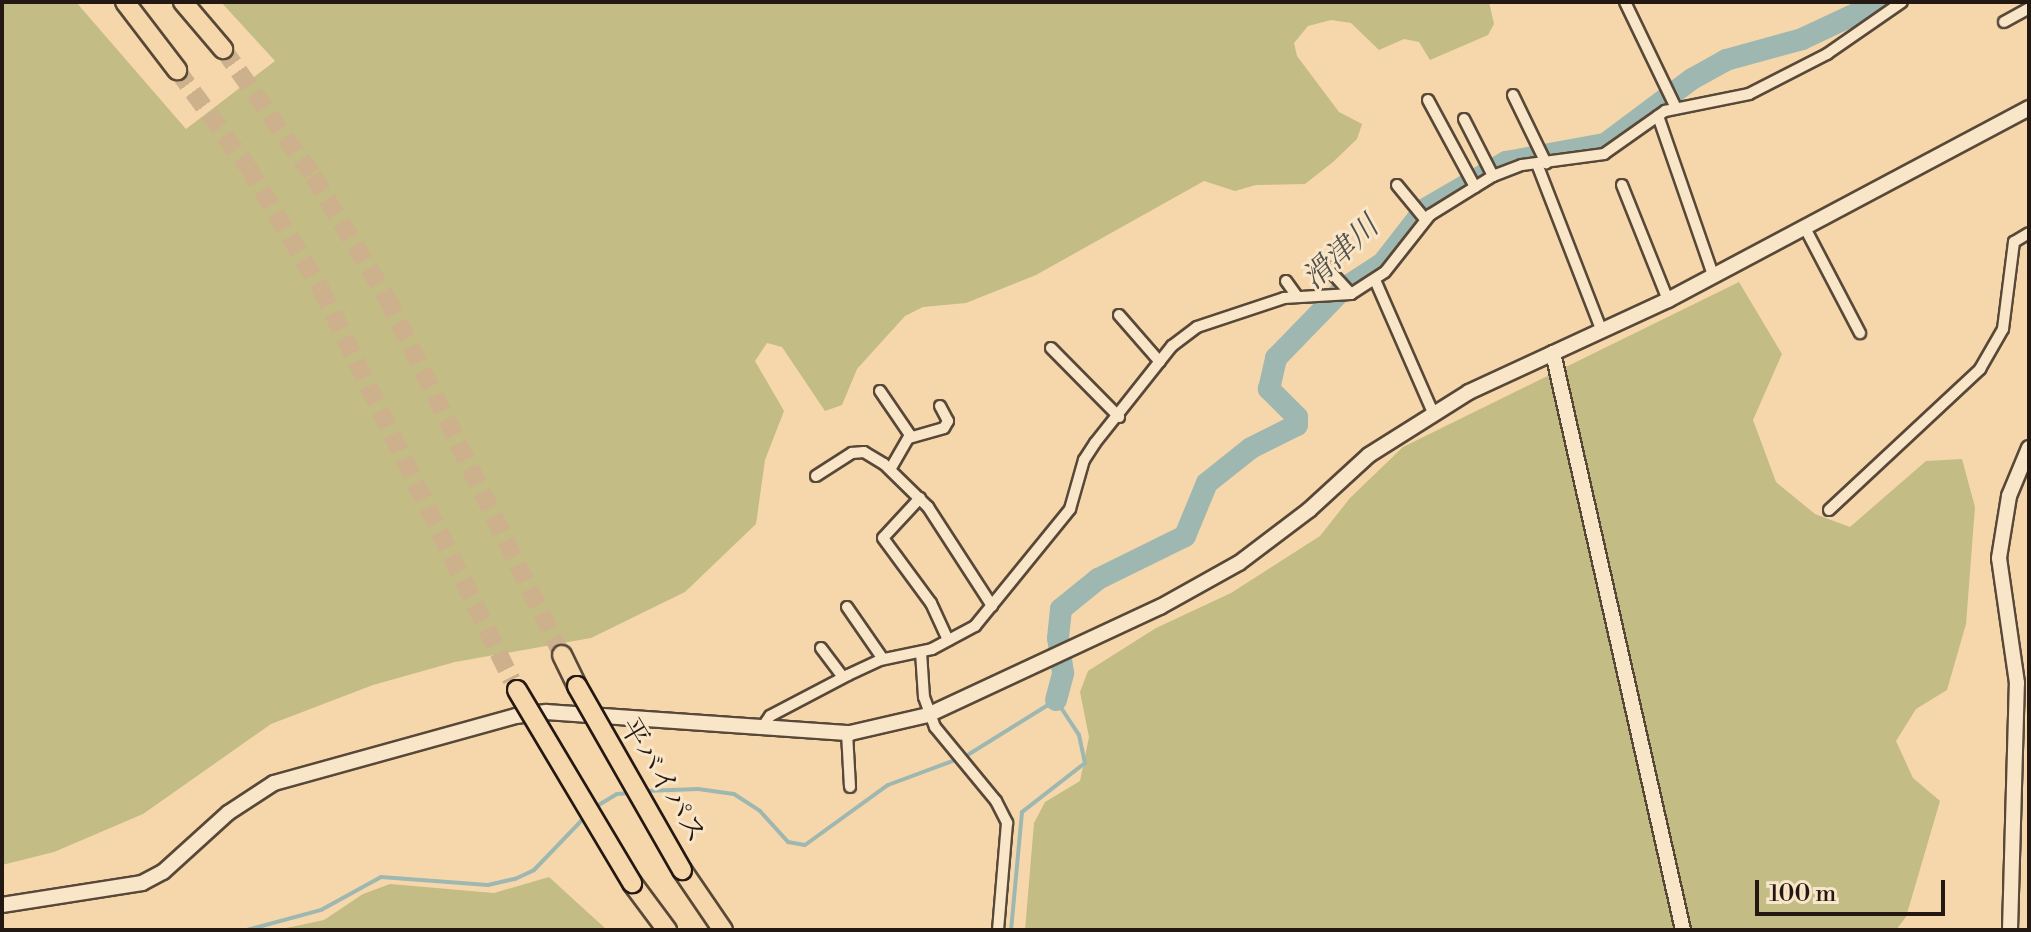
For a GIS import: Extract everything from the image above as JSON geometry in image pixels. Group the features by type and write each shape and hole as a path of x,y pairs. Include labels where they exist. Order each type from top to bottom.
{"highway":[{"path":"125,2 177,70"},
{"path":"183,2 223,49"},
{"name":"平バイパス","path":"562,655 682,870 723,930"},
{"path":"514,685 632,883 667,930"}],"street":[{"path":"1625,2 1676,108"},
{"path":"761,729 770,716 843,677 883,659 921,652 975,626 1070,509 1084,460 1180,339 1208,321 1297,296 1351,294 1375,280 1425,219 1493,176 1618,148 1658,116 1676,108 1738,98 1827,54 1902,2"},
{"path":"2004,22 2029,8"},
{"path":"1513,95 1542,164 1601,329"},
{"path":"1428,100 1475,187"},
{"path":"2,905 142,883 163,872 228,813 274,783 516,716 546,712 847,733 930,714 1082,644 1239,563 1309,510 1353,467 1433,413 1601,329 1668,300 2029,108"},
{"path":"1658,116 1713,275"},
{"path":"1464,119 1493,176"},
{"path":"1397,185 1425,219"},
{"path":"1622,185 1668,300"},
{"path":"1804,226 1860,333"},
{"path":"1829,510 1985,362 2003,329 2014,242 2029,233"},
{"path":"1320,260 1351,294"},
{"path":"1375,280 1433,413"},
{"path":"1286,281 1297,296"},
{"path":"1119,315 1160,362"},
{"path":"1051,348 1119,417"},
{"path":"1553,353 1683,930"},
{"path":"880,391 909,438"},
{"path":"890,469 909,438 944,428 948,421 940,406"},
{"path":"2010,930 2017,683 1999,558 2009,496 2029,448"},
{"path":"816,476 858,452 890,469 920,498 992,606"},
{"path":"920,498 883,538 931,603 948,640"},
{"path":"847,607 883,659"},
{"path":"821,648 843,677"},
{"path":"921,652 922,685 930,714 941,735 1005,815 1008,849 998,930"},
{"path":"847,733 850,787"}],"shaded area":[{"path":"2,2 76,2 186,129 275,61 221,2 1489,2 1494,24 1488,35 1430,60 1419,42 1404,39 1379,50 1351,23 1331,20 1308,26 1294,43 1297,56 1339,112 1362,124 1357,139 1333,162 1305,184 1256,185 1235,191 1204,181 1036,275 966,303 923,307 905,316 857,369 842,405 825,411 782,347 767,343 755,361 784,411 765,460 756,524 685,592 591,638 455,662 373,685 271,724 143,814 54,852 2,865"},
{"path":"1739,282 1782,354 1753,420 1776,482 1815,514 1850,527 1926,461 1962,459 1975,507 1966,624 1947,690 1916,709 1896,741 1913,778 1940,801 1906,917 1896,930 1025,930 1034,823 1045,802 1080,781 1089,737 1080,692 1088,671 1156,628 1231,593 1320,536 1350,498 1403,447"},
{"path":"549,877 607,930 277,930 324,920 363,894 390,884 494,893"}],"waterway":[{"name":"滑津川","path":"1056,700 1063,673 1058,638 1061,609 1098,579 1185,536 1207,483 1251,448 1297,425 1297,417 1269,389 1276,358 1343,289 1383,263 1425,209 1506,162 1605,144 1692,79 1726,60 1802,39 1881,2"},
{"path":"644,791 698,789 734,794 760,811 788,842 805,845 888,785 966,756 1056,700 1079,735 1085,763 1022,812 1011,930"},
{"path":"592,809 617,794 631,793"},
{"path":"247,930 321,910 381,877 488,885 515,879 534,870 586,816"}],"tunnel":[{"path":"223,49 313,176 387,298 562,655"},
{"path":"177,70 248,167 321,289 512,680"}]}
